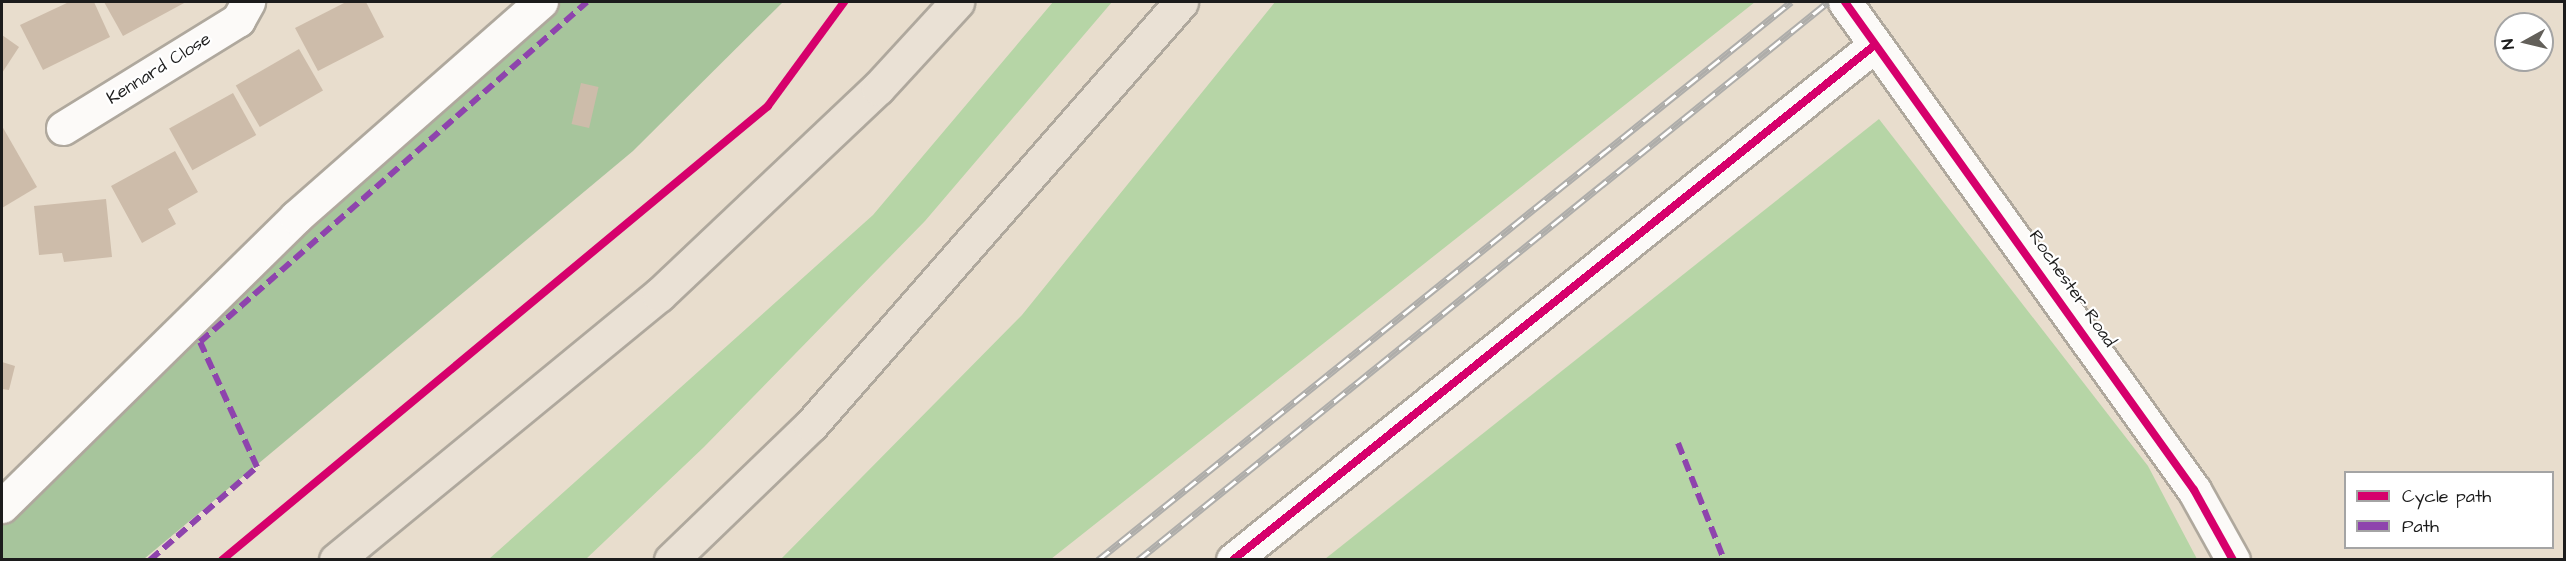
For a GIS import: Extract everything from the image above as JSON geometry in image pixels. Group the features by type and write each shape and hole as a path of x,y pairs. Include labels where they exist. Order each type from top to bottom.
{"highway":[{"path":"336,560 659,295 798,166 957,2"},
{"path":"670,560 811,425 929,294 1181,2"}],"street":[{"name":"Kennard Close","path":"63,128 238,20 248,2"},
{"path":"2,506 296,218 541,2"},
{"name":"Rochester Road","path":"1845,2 2181,470 2233,560"},
{"path":"1233,560 1875,45"}],"green space":[{"path":"553,2 783,2 633,151 144,559 2,559 2,494"},
{"path":"1053,2 1112,2 925,221 704,447 586,559 489,559 873,215"},
{"path":"1275,2 1755,2 1051,559 781,559 1022,315"},
{"path":"1879,119 2148,466 2197,559 1325,559"}],"building":[{"path":"69,2 94,2 110,37 43,70 20,25"},
{"path":"104,2 186,2 123,36"},
{"path":"346,2 366,2 384,37 318,71 295,28"},
{"path":"2,35 19,47 2,73"},
{"path":"299,49 323,91 260,127 236,86"},
{"path":"581,83 599,87 589,128 572,124"},
{"path":"233,93 256,135 192,170 169,128"},
{"path":"2,126 37,187 2,208"},
{"path":"175,151 198,192 168,209 176,224 142,243 111,186"},
{"path":"106,199 112,257 64,262 62,253 39,255 34,206"},
{"path":"2,362 15,366 9,390 2,389"}],"railway":[{"path":"1098,560 1791,2"},
{"path":"1138,560 1828,2"}],"marked path":[{"path":"150,560 257,467 200,342 587,2"},
{"path":"1678,443 1724,560"}],"cycle path":[{"path":"222,560 768,106 844,2"},
{"path":"1845,2 2194,490 2233,560"},
{"path":"1233,560 1875,45"}]}
